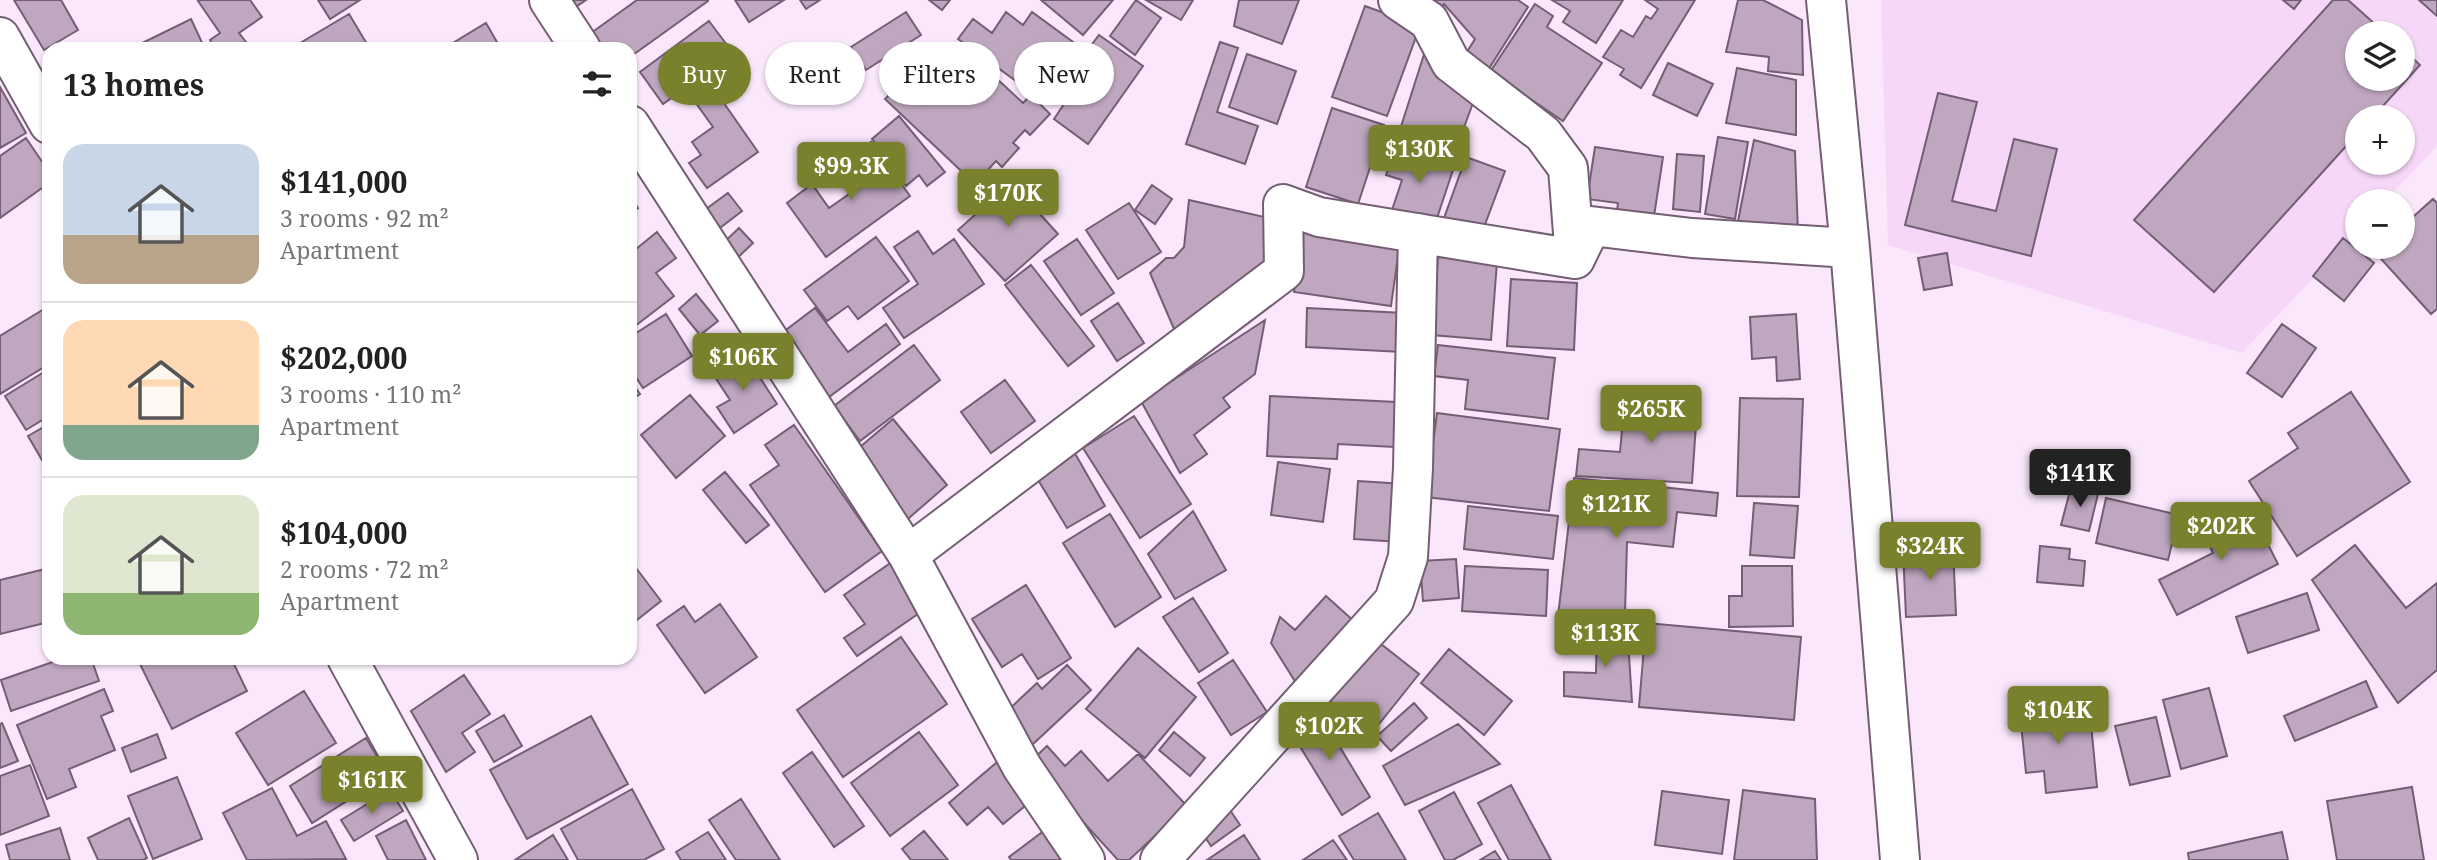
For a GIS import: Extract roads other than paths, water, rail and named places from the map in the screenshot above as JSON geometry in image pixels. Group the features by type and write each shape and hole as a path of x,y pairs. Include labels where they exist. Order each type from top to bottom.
{"street":[{"path":"549,0 576,42"},
{"path":"1398,0 1429,21 1451,63 1544,134 1568,167 1575,259"},
{"path":"1821,3 1850,248 1900,860"},
{"path":"0,37 42,112"},
{"path":"637,136 908,555 1023,767 1085,860"},
{"path":"908,555 1284,271 1283,204 1319,217 1575,259"},
{"path":"1575,259 1591,226 1692,238 1850,248"},
{"path":"1160,860 1394,601 1408,557 1413,468 1418,233"},
{"path":"351,665 458,860"}]}
